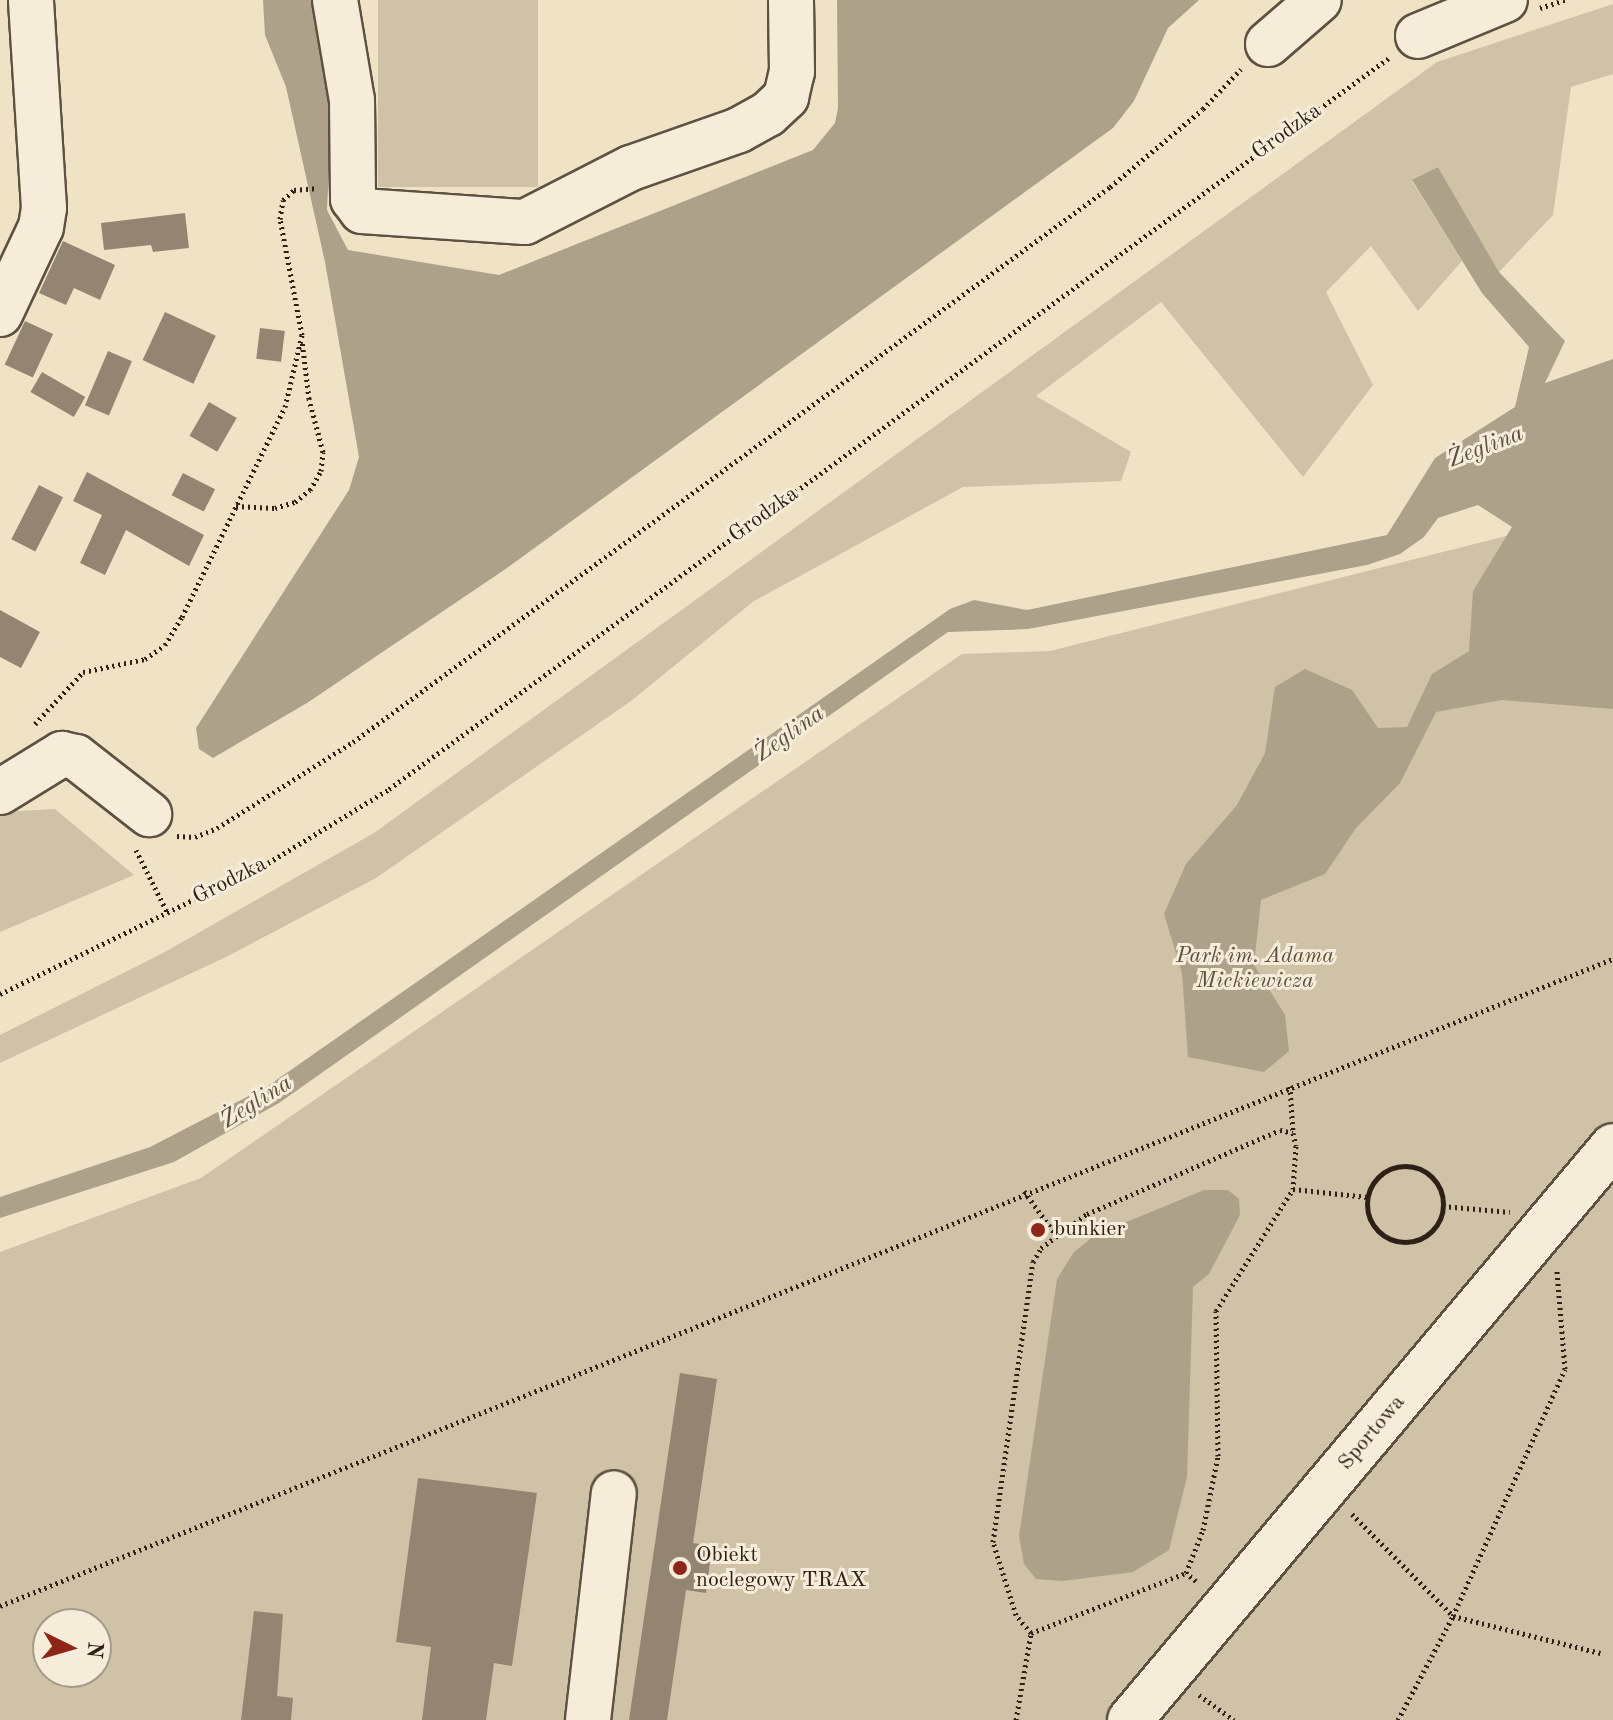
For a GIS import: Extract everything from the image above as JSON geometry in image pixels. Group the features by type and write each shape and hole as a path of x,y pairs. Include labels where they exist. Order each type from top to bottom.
{"street":[{"path":"0,314 41,227 31,0"},
{"path":"335,0 352,100 353,199 362,211 525,222 631,168 739,130 768,114 786,97 792,72 791,0"},
{"path":"1268,44 1319,0"},
{"path":"1418,36 1505,0"},
{"path":"0,792 62,754 76,757 149,814"},
{"name":"Sportowa","path":"1130,1720 1613,1146"},
{"path":"588,1720 614,1493"}],"path":[{"name":"Grodzka","path":"0,994 268,863 389,789 1418,36"},
{"path":"149,814 176,836 195,837 248,811 353,742 1110,187 1203,109 1268,44"},
{"path":"236,506 275,508 295,502 310,490 321,471 323,452 309,399 302,335 280,219 283,200 294,190 305,189"},
{"path":"27,735 54,698 83,672 145,659 165,645 285,407 302,335"},
{"path":"150,877 167,912"},
{"path":"0,1606 1025,1191 1613,959"},
{"path":"1031,1633 1186,1573 1203,1530 1218,1456 1216,1311 1293,1189 1290,1086"},
{"path":"1016,1720 1031,1633 1016,1615 993,1542 1033,1262 1056,1235 1087,1214 1258,1136 1280,1130 1293,1133"},
{"path":"1416,1167 1436,1182 1443,1206 1434,1229 1401,1242 1371,1221 1368,1197 1380,1175 1391,1168 1416,1167"},
{"path":"1293,1189 1368,1197"},
{"path":"1025,1191 1056,1235"},
{"path":"1398,1720 1453,1616 1565,1369 1556,1269 1543,1228 1443,1206"},
{"path":"1326,1488 1453,1616 1600,1653"},
{"path":"1186,1573 1225,1607"}],"green space":[{"path":"378,0 538,0 538,187 378,187"},
{"path":"1613,4 1613,74 1571,87 1553,215 1499,272 1438,167 1412,181 1462,261 1418,311 1371,246 1326,292 1373,385 1303,477 1161,302 1036,396 1131,452 1121,481 963,487 754,601 631,701 376,878 228,956 0,1063 0,1035 163,953 374,833 1437,62"},
{"name":"Park im. Adama Mickiewicza","path":"1613,509 1613,1720 0,1720 0,1252 201,1178 962,654 1050,651"},
{"path":"55,809 134,875 0,932 0,812"}],"water":[{"path":"263,0 312,0 332,107 327,210 348,250 499,275 813,150 835,123 838,108 837,0 1199,0 1168,28 1134,101 1113,128 507,568 307,703 213,758 199,749 196,728 349,490 359,457 325,262 286,87 265,35"},
{"name":"Żeglina","path":"1438,167 1499,272 1565,341 1545,383 1613,359 1613,709 1502,700 1436,712 1400,783 1356,828 1325,874 1261,900 1254,965 1285,1015 1289,1051 1264,1072 1188,1057 1182,973 1164,914 1186,864 1237,805 1265,753 1275,687 1305,669 1352,690 1378,728 1407,727 1432,674 1469,651 1473,591 1512,527 1478,505 1438,518 1424,537 1400,554 1367,565 1028,629 948,632 279,1103 174,1162 0,1218 0,1197 150,1147 268,1086 950,609 974,600 1027,610 1387,535 1435,458 1515,407 1529,347 1482,293 1412,180"},
{"path":"1204,1190 1228,1190 1239,1199 1240,1215 1209,1274 1193,1287 1187,1477 1169,1550 1133,1572 1063,1581 1036,1579 1024,1564 1019,1536 1057,1279 1074,1252 1095,1235"}],"building":[{"path":"185,213 189,248 153,252 151,245 104,250 101,223"},
{"path":"63,241 115,265 100,300 74,288 66,305 39,293"},
{"path":"165,312 216,336 193,384 143,360"},
{"path":"25,321 53,334 33,378 5,365"},
{"path":"260,328 285,331 281,362 256,359"},
{"path":"108,351 132,361 109,415 85,405"},
{"path":"42,372 85,397 74,417 30,392"},
{"path":"209,402 237,418 217,452 190,436"},
{"path":"87,472 204,535 189,566 126,530 105,575 80,563 102,515 73,501"},
{"path":"183,473 215,489 204,512 172,495"},
{"path":"39,485 63,497 35,552 11,539"},
{"path":"0,610 40,632 21,668 0,657"},
{"name":"Obiekt noclegowy TRAX","path":"680,1373 717,1379 693,1543 712,1546 706,1593 686,1590 667,1720 629,1720"},
{"path":"418,1478 537,1493 512,1666 494,1663 486,1720 422,1720 431,1647 396,1642"},
{"path":"254,1611 283,1614 277,1696 293,1698 291,1720 241,1720"}],"place":[{"name":"bunkier","path":"1038,1230"},
{"name":"Obiekt noclegowy TRAX","path":"680,1568"}]}
